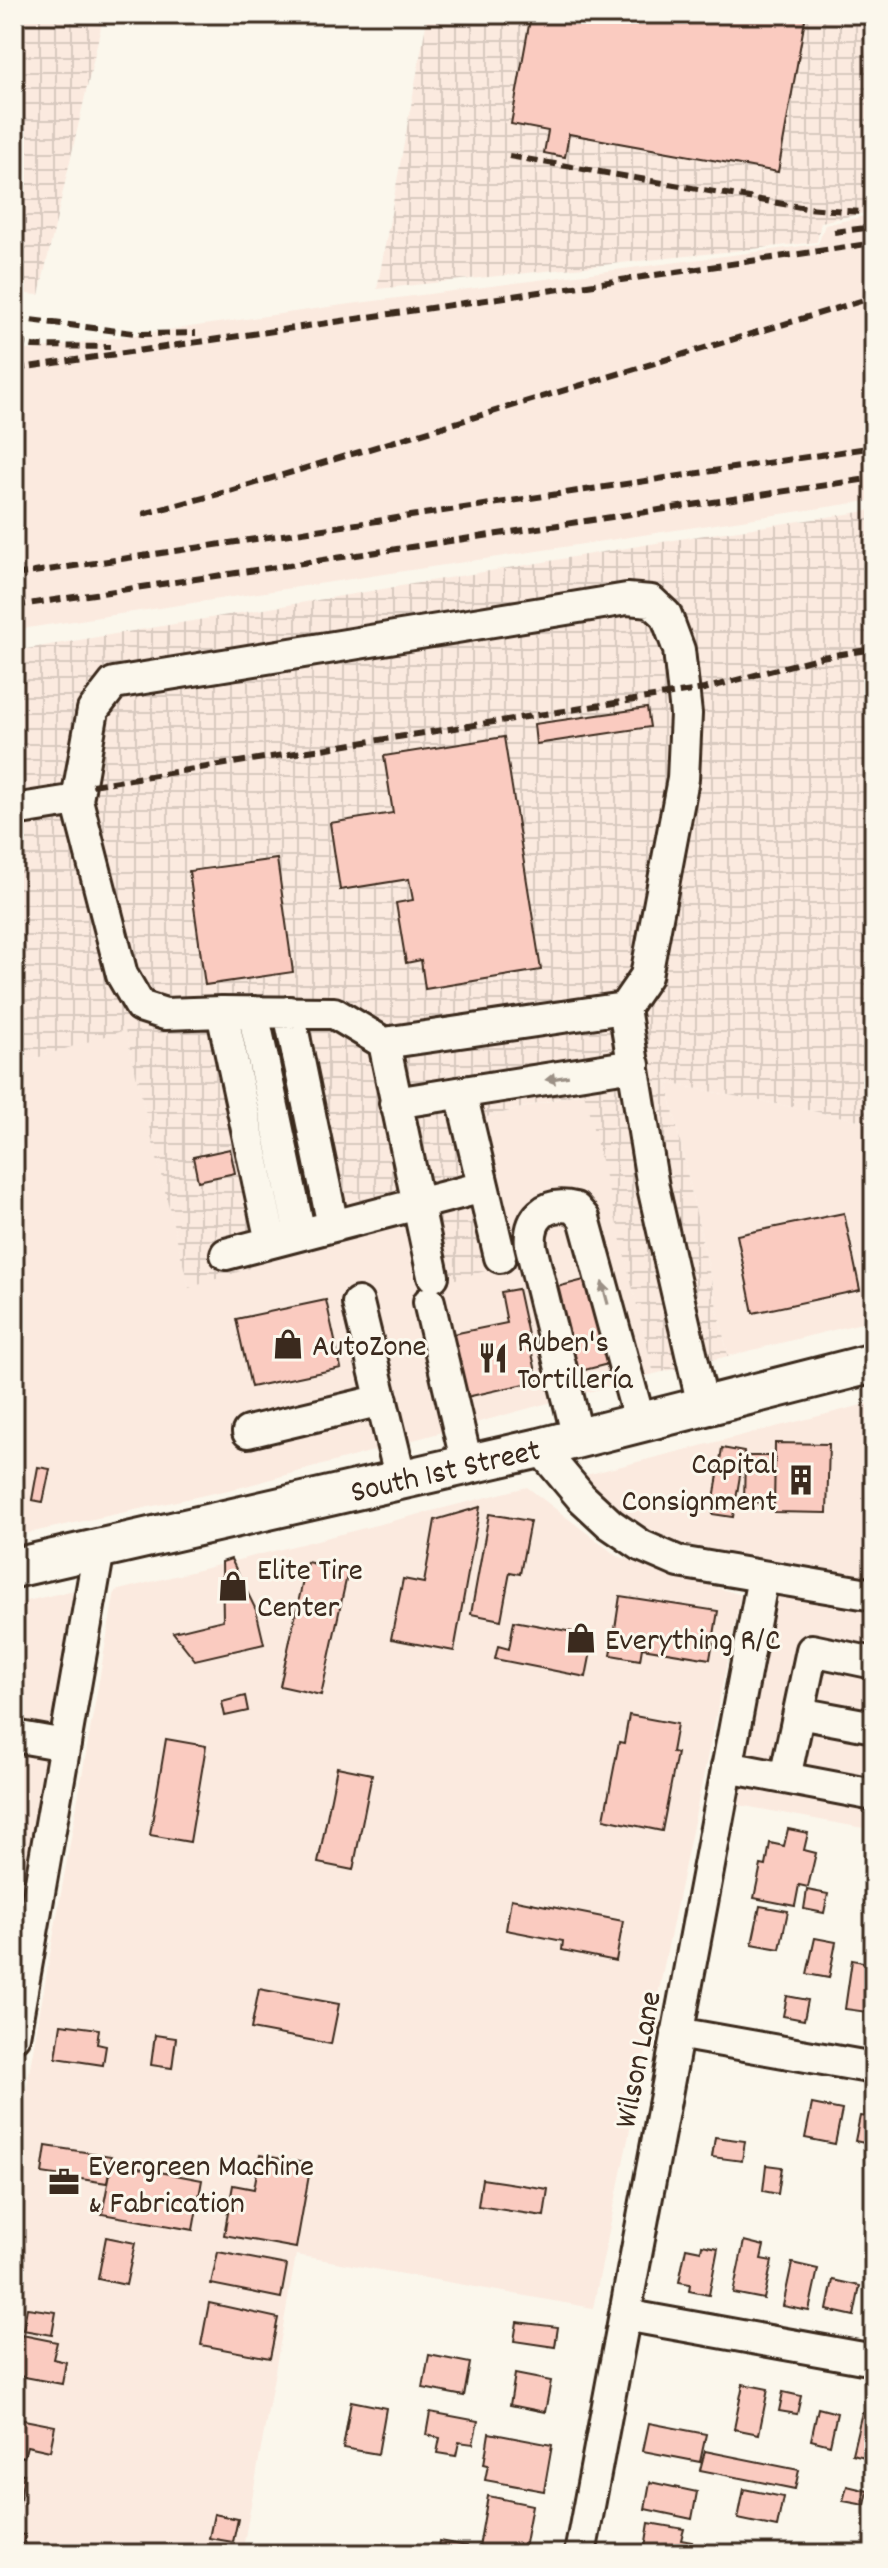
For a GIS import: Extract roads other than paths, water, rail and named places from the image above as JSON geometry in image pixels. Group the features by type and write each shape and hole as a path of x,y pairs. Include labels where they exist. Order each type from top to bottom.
{"main road":[{"name":"South 1st Street","path":"14,1568 540,1448 874,1363"}],"street":[{"path":"624,1008 384,1043 334,1013 165,1014 140,1006 122,975 77,800 93,710 114,683 627,599 651,601 666,615 679,650 686,714 683,779 646,976 624,1008 653,1187 703,1406"},
{"path":"14,810 77,800"},
{"path":"222,1012 271,1242"},
{"path":"253,1012 300,1234"},
{"path":"289,1012 333,1226"},
{"path":"384,1043 467,1464"},
{"path":"395,1103 634,1065"},
{"path":"461,1093 500,1257"},
{"path":"226,1254 483,1187"},
{"path":"578,1438 529,1231 542,1211 553,1207 575,1208 584,1218 640,1423"},
{"path":"358,1303 401,1480"},
{"path":"248,1432 382,1400"},
{"path":"540,1448 581,1497 610,1524 642,1546 679,1562 874,1595"},
{"path":"14,2036 99,1549"},
{"name":"Wilson Lane","path":"580,2554 763,1577"},
{"path":"785,1778 812,1650 874,1663"},
{"path":"799,1713 874,1727"},
{"path":"14,1736 65,1745"},
{"path":"727,1767 874,1795"},
{"path":"677,2033 874,2068"},
{"path":"625,2315 874,2360"}],"railway":[{"path":"509,156 806,208 874,213"},
{"path":"834,232 874,227"},
{"path":"14,369 874,243"},
{"path":"143,514 226,492 874,297"},
{"path":"14,318 142,334 196,333"},
{"path":"14,342 33,346 110,347"},
{"path":"14,575 874,447"},
{"path":"14,606 874,478"},
{"path":"92,785 704,689 821,657 874,649"}],"place":[{"name":"AutoZone","path":"288,1344"},
{"name":"Ruben's Tortillería","path":"493,1358"},
{"name":"Capital Consignment","path":"801,1480"},
{"name":"Elite Tire Center","path":"233,1586"},
{"name":"Everything R/C","path":"581,1638"},
{"name":"Evergreen Machine & Fabrication","path":"64,2182"}]}
